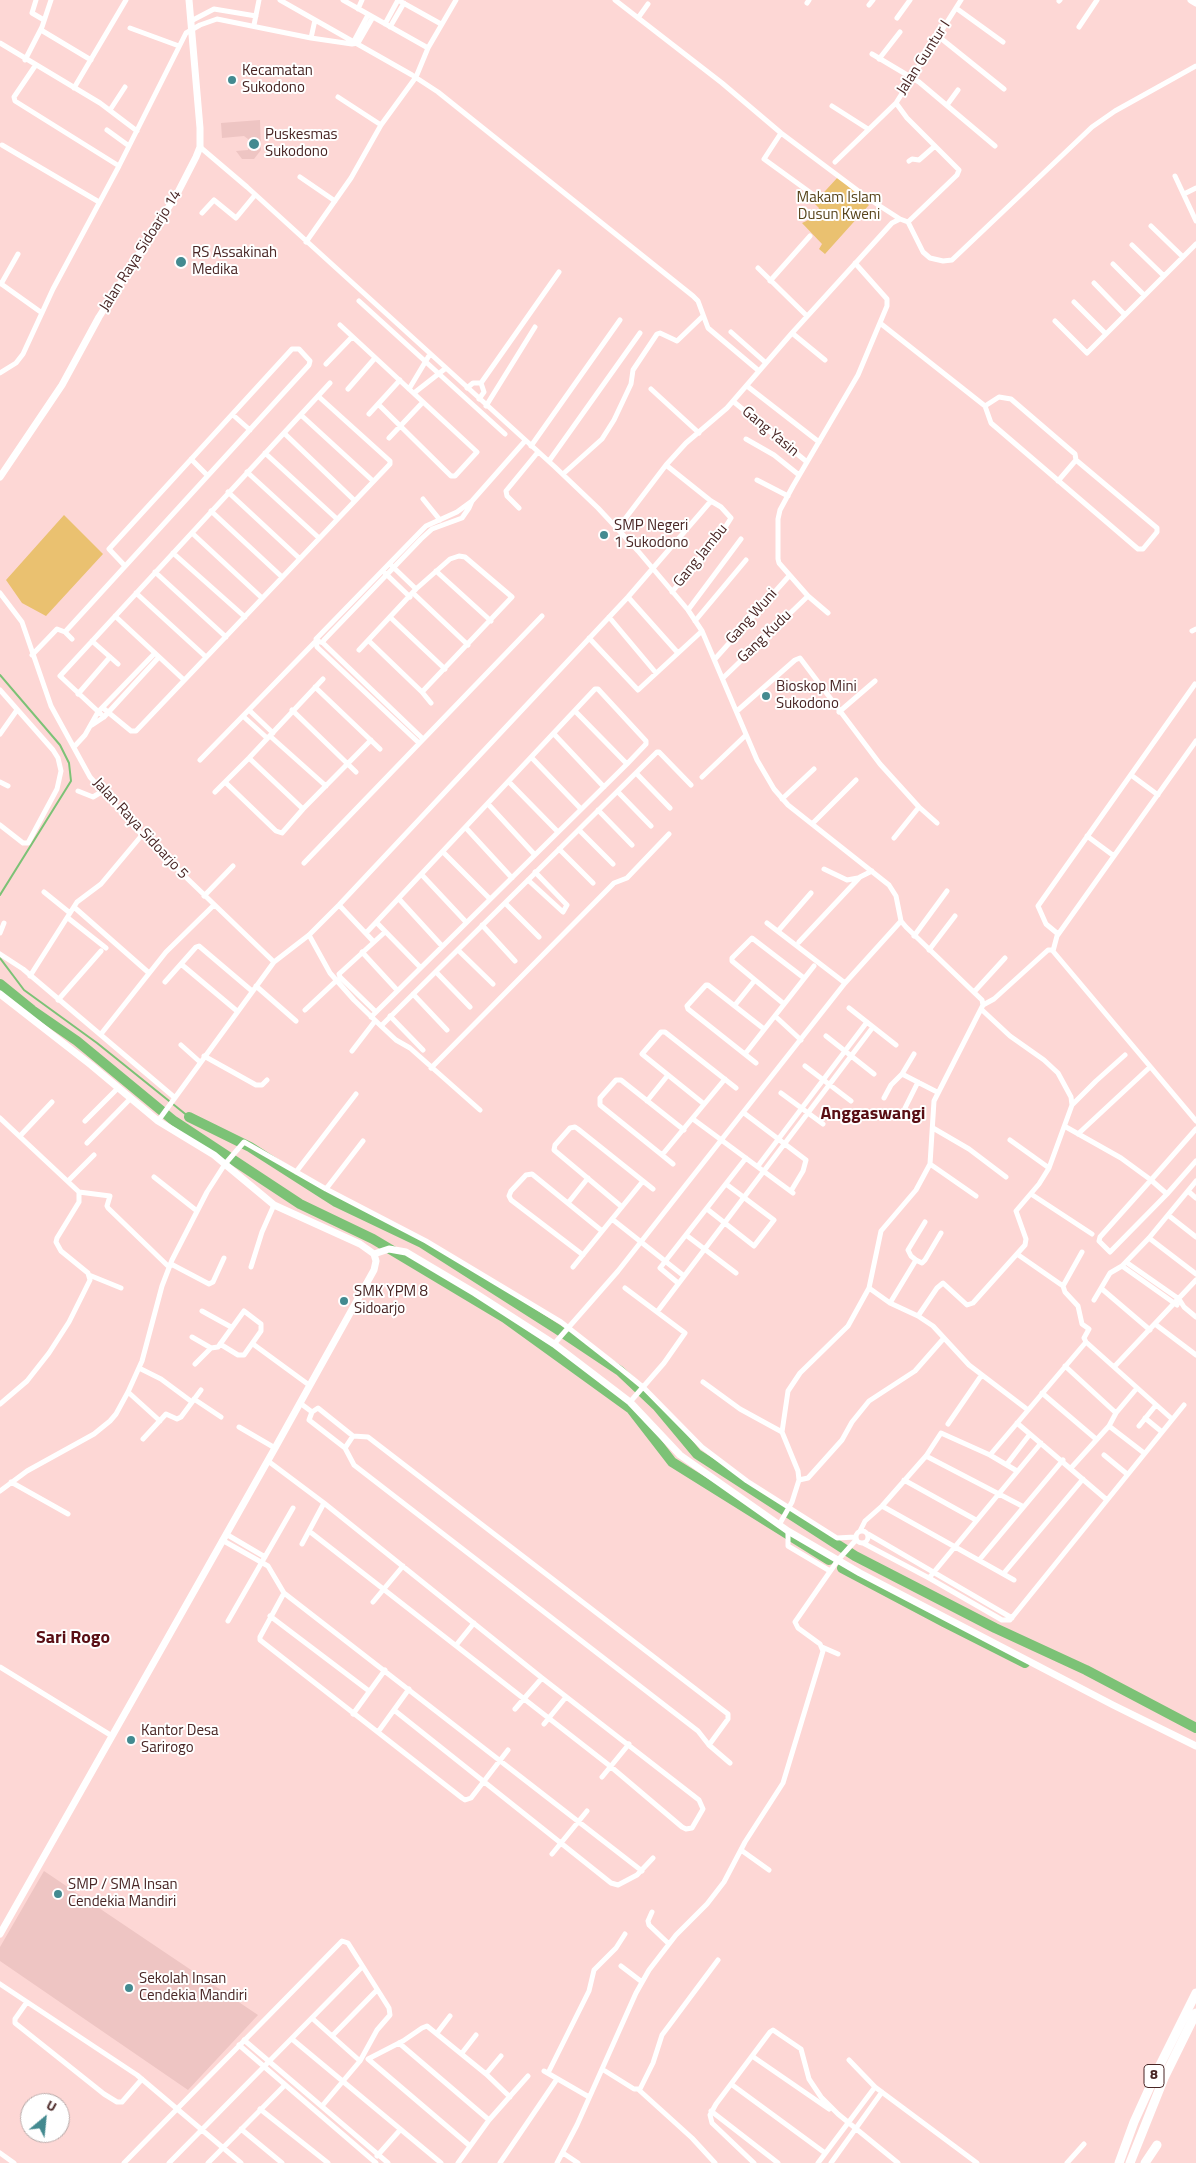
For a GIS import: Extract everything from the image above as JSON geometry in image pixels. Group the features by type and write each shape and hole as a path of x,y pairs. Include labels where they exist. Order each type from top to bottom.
{"highway":[{"name":"8","path":"1119,2163 1134,2122 1196,1993"},
{"name":"8","path":"1130,2163 1164,2078 1196,2013"},
{"path":"1145,2163 1157,2145"}],"main road":[{"name":"Jalan Raya Sidoarjo 14","path":"0,477 3,468 62,385 99,317 188,175 200,147 189,0"},
{"path":"1191,0 1196,3"},
{"path":"0,994 91,1065 130,1099 159,1120 227,1162 274,1206 360,1244 374,1254 376,1261 374,1270 268,1461 0,1934"},
{"path":"374,1254 384,1250 403,1251 556,1342 633,1400 680,1456 780,1522 788,1534 840,1558 860,1574 1196,1746"}],"street":[{"path":"36,0 32,13 44,20"},
{"path":"25,60 41,30 51,0"},
{"path":"74,88 126,0"},
{"path":"254,25 260,0"},
{"path":"280,0 416,77 693,296 698,301 708,328 759,370"},
{"path":"343,0 355,5 428,48"},
{"path":"355,5 362,0"},
{"path":"388,25 398,0 441,24"},
{"path":"306,242 351,178 381,125 416,77 428,48 455,0"},
{"path":"615,0 722,83 781,133 869,199 908,222 926,255 934,260 952,260 1098,122 1114,110 1196,66"},
{"path":"622,6 626,0"},
{"path":"869,5 873,0"},
{"path":"898,18 910,0"},
{"name":"Jalan Guntur I","path":"908,222 958,172 957,168 907,118 896,102 962,0"},
{"path":"1079,27 1097,0"},
{"path":"388,25 404,3"},
{"path":"638,18 648,4"},
{"path":"956,8 1004,42"},
{"path":"191,21 214,9 256,16"},
{"path":"214,9 217,19"},
{"path":"242,22 244,13"},
{"path":"355,43 371,16"},
{"path":"0,373 20,359 42,313 130,146 184,35 192,29 217,19 242,22 311,38 355,43"},
{"path":"311,38 315,20"},
{"path":"130,28 179,46"},
{"path":"41,30 90,60"},
{"path":"879,59 900,32"},
{"path":"938,36 1004,89"},
{"path":"0,43 25,60 110,110 137,131"},
{"path":"872,54 911,77 995,146"},
{"path":"35,66 14,97 15,101 119,166"},
{"path":"110,110 125,88"},
{"path":"947,105 958,90"},
{"path":"338,97 381,125"},
{"path":"835,162 896,102"},
{"path":"832,106 868,129"},
{"path":"107,130 130,146"},
{"path":"781,133 764,158 815,196"},
{"path":"2,145 100,202"},
{"path":"909,161 912,159 919,160 935,146"},
{"path":"200,147 549,461 618,528 696,620 723,678 756,760 782,799 872,870 893,890 903,924 981,998 982,1007 1010,1036 1044,1060 1058,1073 1071,1097 1072,1106 1066,1127 1049,1168 1032,1194 1016,1212 1026,1242 973,1303 967,1305 943,1284 918,1316"},
{"path":"300,176 335,201"},
{"path":"1175,176 1194,209 1196,221"},
{"path":"1184,194 1196,188"},
{"path":"202,213 214,200 235,219 255,195"},
{"path":"618,528 666,464 734,402 759,370 807,316 892,223 900,219"},
{"path":"1152,226 1183,257"},
{"path":"770,280 810,236"},
{"path":"1132,244 1164,276"},
{"path":"1055,322 1087,353 1196,244"},
{"path":"18,254 1,284 42,313"},
{"path":"828,613 789,576 778,559 778,520 788,496 858,375 887,306 886,299 856,264"},
{"path":"1113,264 1144,295"},
{"path":"758,268 807,316"},
{"path":"481,384 559,272"},
{"path":"1094,283 1125,315"},
{"path":"359,301 506,434"},
{"path":"1074,302 1106,334"},
{"path":"563,474 602,438 614,420 631,384 632,370 657,334 660,333 677,341 703,316"},
{"path":"531,446 620,320"},
{"path":"880,323 985,406 991,424 1138,550 1143,550 1158,532 1157,528 1076,460 1075,454 1011,399 999,397 985,406"},
{"path":"340,325 477,451 455,476 452,476 378,404"},
{"path":"486,406 535,327"},
{"path":"731,332 766,363"},
{"path":"549,461 640,333"},
{"path":"792,333 825,360"},
{"path":"326,364 352,337"},
{"path":"65,632 309,365 310,361 299,349 292,349 109,550 125,566"},
{"path":"409,389 430,354"},
{"path":"348,389 375,358"},
{"path":"414,393 446,368"},
{"path":"369,414 400,380"},
{"path":"104,717 60,677 330,383"},
{"path":"467,388 473,383 481,384"},
{"path":"479,399 484,392 481,384"},
{"path":"747,386 819,442"},
{"path":"651,389 699,433"},
{"path":"106,710 130,731 135,731 390,464 390,461 318,396"},
{"path":"389,438 423,402"},
{"name":"Gang Yasin","path":"734,402 807,462"},
{"path":"233,415 250,430"},
{"path":"301,415 373,481"},
{"path":"284,433 354,500"},
{"path":"746,439 774,455 800,475"},
{"path":"432,527 440,520 472,501 525,441"},
{"path":"519,508 507,496 506,491 538,452"},
{"path":"265,453 337,519"},
{"path":"192,459 207,475"},
{"path":"1058,481 1076,460"},
{"path":"159,1120 274,962 309,935 339,905 628,597 711,501 666,464"},
{"path":"247,472 319,538"},
{"path":"757,480 788,496"},
{"path":"228,492 299,558"},
{"path":"423,500 440,520"},
{"path":"323,643 421,531 462,518 470,508 472,501"},
{"name":"Gang Jambu","path":"672,592 730,520 730,516 726,511 711,501"},
{"path":"211,511 282,577"},
{"path":"192,533 262,598"},
{"path":"688,610 741,539"},
{"path":"173,553 245,617"},
{"path":"359,650 436,571 450,559 462,556 511,595 511,600 422,692"},
{"path":"696,620 746,560"},
{"path":"391,565 413,593 468,645"},
{"path":"436,571 490,621"},
{"path":"155,572 226,637"},
{"path":"384,573 413,593"},
{"path":"200,760 250,711 315,642 317,637 384,573"},
{"name":"Gang Wuni","path":"714,659 789,576"},
{"name":"Jalan Raya Sidoarjo 5","path":"0,593 22,622 51,706 90,777 142,835 274,962"},
{"path":"136,593 206,657"},
{"name":"Gang Kudu","path":"723,678 808,596"},
{"path":"628,597 678,653"},
{"path":"115,616 184,680"},
{"path":"304,863 542,616"},
{"path":"609,617 656,673"},
{"path":"391,618 445,669"},
{"path":"32,655 57,629 65,632 72,639"},
{"path":"589,638 636,690 639,690 702,631"},
{"path":"92,641 118,664"},
{"path":"369,641 431,703"},
{"path":"315,642 323,643 421,741"},
{"path":"315,642 346,674 421,741"},
{"path":"74,747 92,725 104,717 106,710 157,655"},
{"path":"78,694 110,657"},
{"path":"737,711 798,658 802,660 839,712 880,764 918,807 937,823"},
{"path":"346,674 350,669"},
{"path":"215,792 323,679"},
{"path":"839,712 875,681"},
{"path":"1058,934 1046,924 1038,906 1195,684"},
{"path":"315,687 380,748"},
{"path":"352,1051 376,1012 627,764 646,744 646,740 598,689 575,711 366,933"},
{"path":"0,690 53,750 58,758 61,771 57,790 26,844 0,825"},
{"path":"0,734 17,710"},
{"path":"92,725 93,718 98,712 106,710"},
{"path":"292,710 356,772"},
{"path":"250,711 270,736"},
{"path":"575,711 627,764"},
{"path":"244,717 270,736 326,786"},
{"path":"554,734 604,787"},
{"path":"702,777 746,735"},
{"path":"225,782 278,832 284,832 303,809 371,740"},
{"path":"1053,951 1058,934 1196,741"},
{"path":"380,1026 658,752 690,785"},
{"path":"249,758 303,809"},
{"path":"532,758 581,809"},
{"path":"782,799 814,769"},
{"path":"636,773 670,808"},
{"path":"1131,775 1158,795"},
{"path":"812,824 856,780"},
{"path":"0,782 8,786"},
{"path":"509,782 558,832"},
{"path":"78,791 93,798 103,791"},
{"path":"618,792 651,826"},
{"path":"488,804 535,855"},
{"path":"894,838 918,807"},
{"path":"598,810 632,846"},
{"path":"466,828 512,878"},
{"path":"579,830 612,864"},
{"path":"431,1068 614,883 627,878 669,834"},
{"path":"30,976 80,900 100,884 142,835"},
{"path":"1087,836 1114,856"},
{"path":"559,849 593,883"},
{"path":"443,852 490,899"},
{"path":"204,896 234,866"},
{"path":"824,869 847,880 860,877"},
{"path":"799,942 860,877 872,870"},
{"path":"528,880 563,912 567,905 535,872"},
{"path":"422,875 466,922"},
{"path":"914,936 947,891"},
{"path":"44,892 106,948"},
{"path":"778,931 811,893"},
{"path":"399,899 442,946"},
{"path":"505,903 539,937"},
{"path":"101,1034 149,973 214,905"},
{"path":"339,905 374,941"},
{"path":"74,908 149,973"},
{"path":"929,950 955,916"},
{"path":"0,933 4,923"},
{"path":"377,923 420,967"},
{"path":"767,923 845,983"},
{"path":"556,1342 618,1271 845,983 903,924"},
{"path":"482,925 515,961"},
{"path":"376,1012 339,975 341,971 385,932"},
{"path":"309,935 336,981 373,1019 398,1041 410,1048 480,1110"},
{"path":"784,1004 731,959 752,938 804,978"},
{"path":"165,982 196,947 201,947 296,1021"},
{"path":"458,950 493,984"},
{"path":"780,1522 799,1480 798,1471 782,1432 785,1399 791,1384 842,1333 869,1288 881,1231 916,1190 930,1164 933,1107 937,1092 982,1007 994,999 1048,950 1053,951 1196,1121"},
{"path":"58,1000 101,951"},
{"path":"362,952 398,990"},
{"path":"0,954 20,967 101,1034 173,1099"},
{"path":"974,992 1005,958"},
{"path":"181,964 237,1011"},
{"path":"744,1054 814,966"},
{"path":"436,972 470,1006"},
{"path":"735,1005 755,980"},
{"path":"305,1010 336,981"},
{"path":"756,1063 688,1009 687,1006 708,985 764,1029"},
{"path":"413,994 447,1030"},
{"path":"848,1008 896,1045"},
{"path":"390,1016 423,1050"},
{"path":"775,1016 801,1040"},
{"path":"758,1166 867,1022"},
{"path":"657,1312 873,1027"},
{"path":"704,1104 642,1054 663,1032 736,1088"},
{"path":"826,1036 874,1074"},
{"path":"181,1045 200,1062"},
{"path":"884,1098 891,1084 902,1074 914,1054"},
{"path":"1072,1106 1104,1073 1126,1055"},
{"path":"204,1056 256,1085 260,1086 267,1080"},
{"path":"805,1066 851,1101"},
{"path":"1078,1134 1150,1067"},
{"path":"902,1074 937,1092"},
{"path":"647,1101 668,1075"},
{"path":"673,1164 600,1105 599,1100 618,1079 684,1130"},
{"path":"662,1155 724,1079"},
{"path":"905,1108 918,1082"},
{"path":"85,1121 118,1088"},
{"path":"781,1093 823,1124"},
{"path":"296,1172 356,1094"},
{"path":"87,1142 130,1099"},
{"path":"20,1136 52,1102"},
{"path":"693,1118 792,1192 803,1172 806,1160 744,1113"},
{"path":"0,1118 80,1192 110,1196 108,1208 170,1265 209,1284 213,1282 224,1258"},
{"path":"622,1207 554,1150 555,1145 572,1127 578,1129 652,1189"},
{"path":"1066,1127 1121,1158 1148,1177 1167,1194"},
{"path":"933,1128 969,1149 1006,1176"},
{"path":"1195,1130 1148,1177 1099,1241 1110,1252 1167,1194 1196,1161"},
{"path":"1010,1140 1049,1168"},
{"path":"326,1188 363,1141"},
{"path":"0,1490 101,1430 116,1414 139,1368 162,1286 170,1265 197,1211 227,1162 242,1143 248,1142 296,1172 426,1241 524,1299 567,1329 643,1389 702,1447 787,1509 839,1539 856,1538 1002,1620 1012,1618 1184,1405"},
{"path":"68,1181 94,1155"},
{"path":"678,1283 660,1268 746,1158"},
{"path":"930,1164 976,1196"},
{"path":"583,1255 511,1200 509,1196 521,1180 530,1173 602,1231"},
{"path":"154,1177 197,1211"},
{"path":"568,1203 588,1178"},
{"path":"573,1267 643,1181"},
{"path":"1094,1300 1110,1273 1122,1266 1149,1238 1196,1181"},
{"path":"706,1209 754,1246 774,1220 726,1184"},
{"path":"1188,1191 1196,1198"},
{"path":"80,1192 79,1202 56,1238 56,1242 61,1250 89,1275 120,1288"},
{"path":"1032,1194 1092,1234"},
{"path":"252,1267 262,1232 274,1206"},
{"path":"1168,1215 1196,1237"},
{"path":"612,1219 684,1276"},
{"path":"925,1222 908,1250 916,1260 922,1262 925,1260 941,1233"},
{"path":"686,1235 736,1273"},
{"path":"1149,1238 1196,1274"},
{"path":"1063,1286 1082,1252"},
{"path":"990,1455 1065,1366 1085,1340 1088,1332 1078,1306 1065,1292 1063,1286 1017,1254"},
{"path":"890,1303 916,1260"},
{"path":"1126,1262 1179,1299 1184,1308"},
{"path":"1122,1266 1174,1304 1184,1308 1196,1317"},
{"path":"0,1404 27,1381 49,1353 72,1316 90,1280 89,1275"},
{"path":"1114,1367 1196,1280"},
{"path":"625,1288 686,1333 633,1400"},
{"path":"869,1288 890,1303 918,1316 933,1326 981,1376 1028,1410"},
{"path":"1102,1289 1150,1330"},
{"path":"202,1311 231,1327"},
{"path":"195,1364 211,1348 215,1348 220,1344 242,1312 248,1312 262,1326 253,1344 242,1356 220,1344"},
{"path":"1155,1324 1196,1355"},
{"path":"192,1337 211,1348"},
{"path":"799,1480 808,1478 842,1440 852,1422 869,1401 915,1371 944,1338"},
{"path":"1085,1340 1172,1419"},
{"path":"253,1344 309,1385"},
{"path":"1065,1366 1116,1413"},
{"path":"139,1368 161,1379 221,1417"},
{"path":"948,1424 981,1376"},
{"path":"702,1382 727,1401 782,1432"},
{"path":"1072,1468 1109,1426 1116,1413 1137,1388"},
{"path":"143,1439 168,1414 179,1418 201,1390"},
{"path":"128,1392 160,1421"},
{"path":"1042,1393 1096,1439"},
{"path":"300,1403 312,1412"},
{"path":"1140,1426 1156,1405"},
{"path":"709,1745 728,1720 728,1714 368,1437 353,1436 318,1408 312,1412 309,1420 345,1448 354,1465 698,1730 709,1745 730,1763"},
{"path":"1146,1418 1162,1432"},
{"path":"1017,1422 1107,1500"},
{"path":"1109,1426 1144,1453"},
{"path":"239,1427 275,1448"},
{"path":"838,1654 822,1647 798,1628 794,1622 856,1538 862,1524 882,1506 926,1456 941,1433 990,1455 1017,1471"},
{"path":"1007,1464 1030,1434"},
{"path":"345,1448 353,1436"},
{"path":"929,1578 1041,1443"},
{"path":"1104,1455 1127,1474"},
{"path":"926,1456 1022,1506"},
{"path":"980,1559 1062,1460"},
{"path":"268,1461 324,1503 542,1678 629,1744 702,1803 702,1809 692,1828 686,1829 682,1826 610,1766 524,1700 456,1644 309,1531"},
{"path":"1004,1573 1083,1479"},
{"path":"904,1480 976,1520"},
{"path":"11,1482 68,1514"},
{"path":"302,1544 324,1503"},
{"path":"882,1506 980,1559 1014,1580"},
{"path":"228,1621 293,1508"},
{"path":"860,1531 1012,1618"},
{"path":"788,1534 787,1544 792,1550 830,1571"},
{"path":"863,1543 868,1540 868,1534"},
{"path":"224,1537 264,1560 271,1568 284,1593 642,1871"},
{"path":"373,1602 403,1566"},
{"path":"284,1593 270,1616 260,1640 465,1800 471,1798 508,1750"},
{"path":"270,1616 369,1691"},
{"path":"456,1644 474,1623"},
{"path":"557,2163 642,1982 659,1954 718,1890 786,1775 822,1654 822,1647"},
{"path":"0,1667 112,1736"},
{"path":"353,1714 385,1670"},
{"path":"515,1709 542,1678"},
{"path":"378,1732 409,1689"},
{"path":"544,1724 566,1697"},
{"path":"394,1710 613,1884 618,1884 642,1871 653,1858"},
{"path":"602,1777 629,1744"},
{"path":"552,1854 588,1811"},
{"path":"741,1850 769,1870"},
{"path":"652,1912 648,1921 649,1925 669,1944"},
{"path":"589,2097 546,2072 590,1987 594,1970 616,1948 625,1934"},
{"path":"124,2163 340,1942 345,1941 348,1943 389,2008 390,2015 377,2030 366,2057"},
{"path":"639,2090 653,2062 662,2035 718,1960"},
{"path":"621,1966 642,1982"},
{"path":"169,2163 313,2019 362,1967"},
{"path":"0,1984 142,2079 241,2163"},
{"path":"332,2036 377,1990"},
{"path":"27,2002 15,2019 15,2023 104,2094 117,2102 122,2102 142,2079"},
{"path":"437,2032 450,2016"},
{"path":"313,2019 360,2061"},
{"path":"322,2106 360,2061 399,2043 424,2026 430,2027 437,2032 510,2097"},
{"path":"754,2163 712,2124 712,2111 772,2030 797,2044 801,2049 809,2079 821,2097 848,2124 898,2163"},
{"path":"462,2053 476,2035"},
{"path":"292,2039 441,2163"},
{"path":"244,2040 388,2163"},
{"path":"399,2043 489,2120"},
{"path":"239,2045 374,2162 400,2130"},
{"path":"486,2074 501,2056"},
{"path":"752,2056 838,2114"},
{"path":"366,2057 470,2146"},
{"path":"849,2060 875,2087 977,2163"},
{"path":"602,2069 639,2090 686,2132 715,2163"},
{"path":"458,2163 489,2120 528,2076"},
{"path":"500,2163 557,2079"},
{"path":"731,2084 825,2153"},
{"path":"208,2163 285,2086"},
{"path":"818,2163 875,2087"},
{"path":"833,2162 882,2092"},
{"path":"260,2109 328,2163"},
{"path":"712,2111 778,2163"},
{"path":"333,2126 338,2120"},
{"path":"241,2128 282,2163"},
{"path":"1068,2163 1084,2144"},
{"path":"0,2153 14,2163"},
{"path":"563,2153 578,2163"}],"shaded area":[{"name":"Puskesmas Sukodono","path":"260,120 261,150 254,159 242,159 236,151 248,150 248,139 244,136 222,138 221,123"},
{"name":"Sekolah Insan Cendekia Mandiri","path":"44,1871 258,2015 188,2090 0,1961 0,1947"}],"green space":[{"name":"Makam Islam Dusun Kweni","path":"838,177 869,205 825,254 819,249 822,244 802,223 815,217 819,208 814,203"},
{"path":"64,515 103,554 46,616 22,603 6,580"}],"waterway":[{"path":"0,675 60,745 69,763 71,781 0,895"},
{"path":"0,958 24,990 97,1043 189,1117"},
{"path":"0,984 32,1010 77,1041 174,1121 300,1204 373,1239 505,1318 631,1409 672,1462 829,1560"},
{"path":"189,1117 250,1147 336,1202 422,1243 557,1329 620,1371 657,1406 697,1454 855,1556 995,1628 1086,1670 1196,1728"},
{"path":"842,1568 1025,1663"}],"place":[{"name":"Kecamatan Sukodono","path":"232,80"},
{"name":"Puskesmas Sukodono","path":"254,144"},
{"name":"RS Assakinah Medika","path":"181,262"},
{"name":"SMP Negeri 1 Sukodono","path":"604,535"},
{"name":"Bioskop Mini Sukodono","path":"766,696"},
{"name":"SMK YPM 8 Sidoarjo","path":"344,1301"},
{"name":"Kantor Desa Sarirogo","path":"131,1740"},
{"name":"SMP / SMA Insan Cendekia Mandiri","path":"58,1894"},
{"name":"Sekolah Insan Cendekia Mandiri","path":"129,1988"}],"district":[{"name":"Anggaswangi","path":"873,1115"},
{"name":"Sari Rogo","path":"73,1639"}]}
